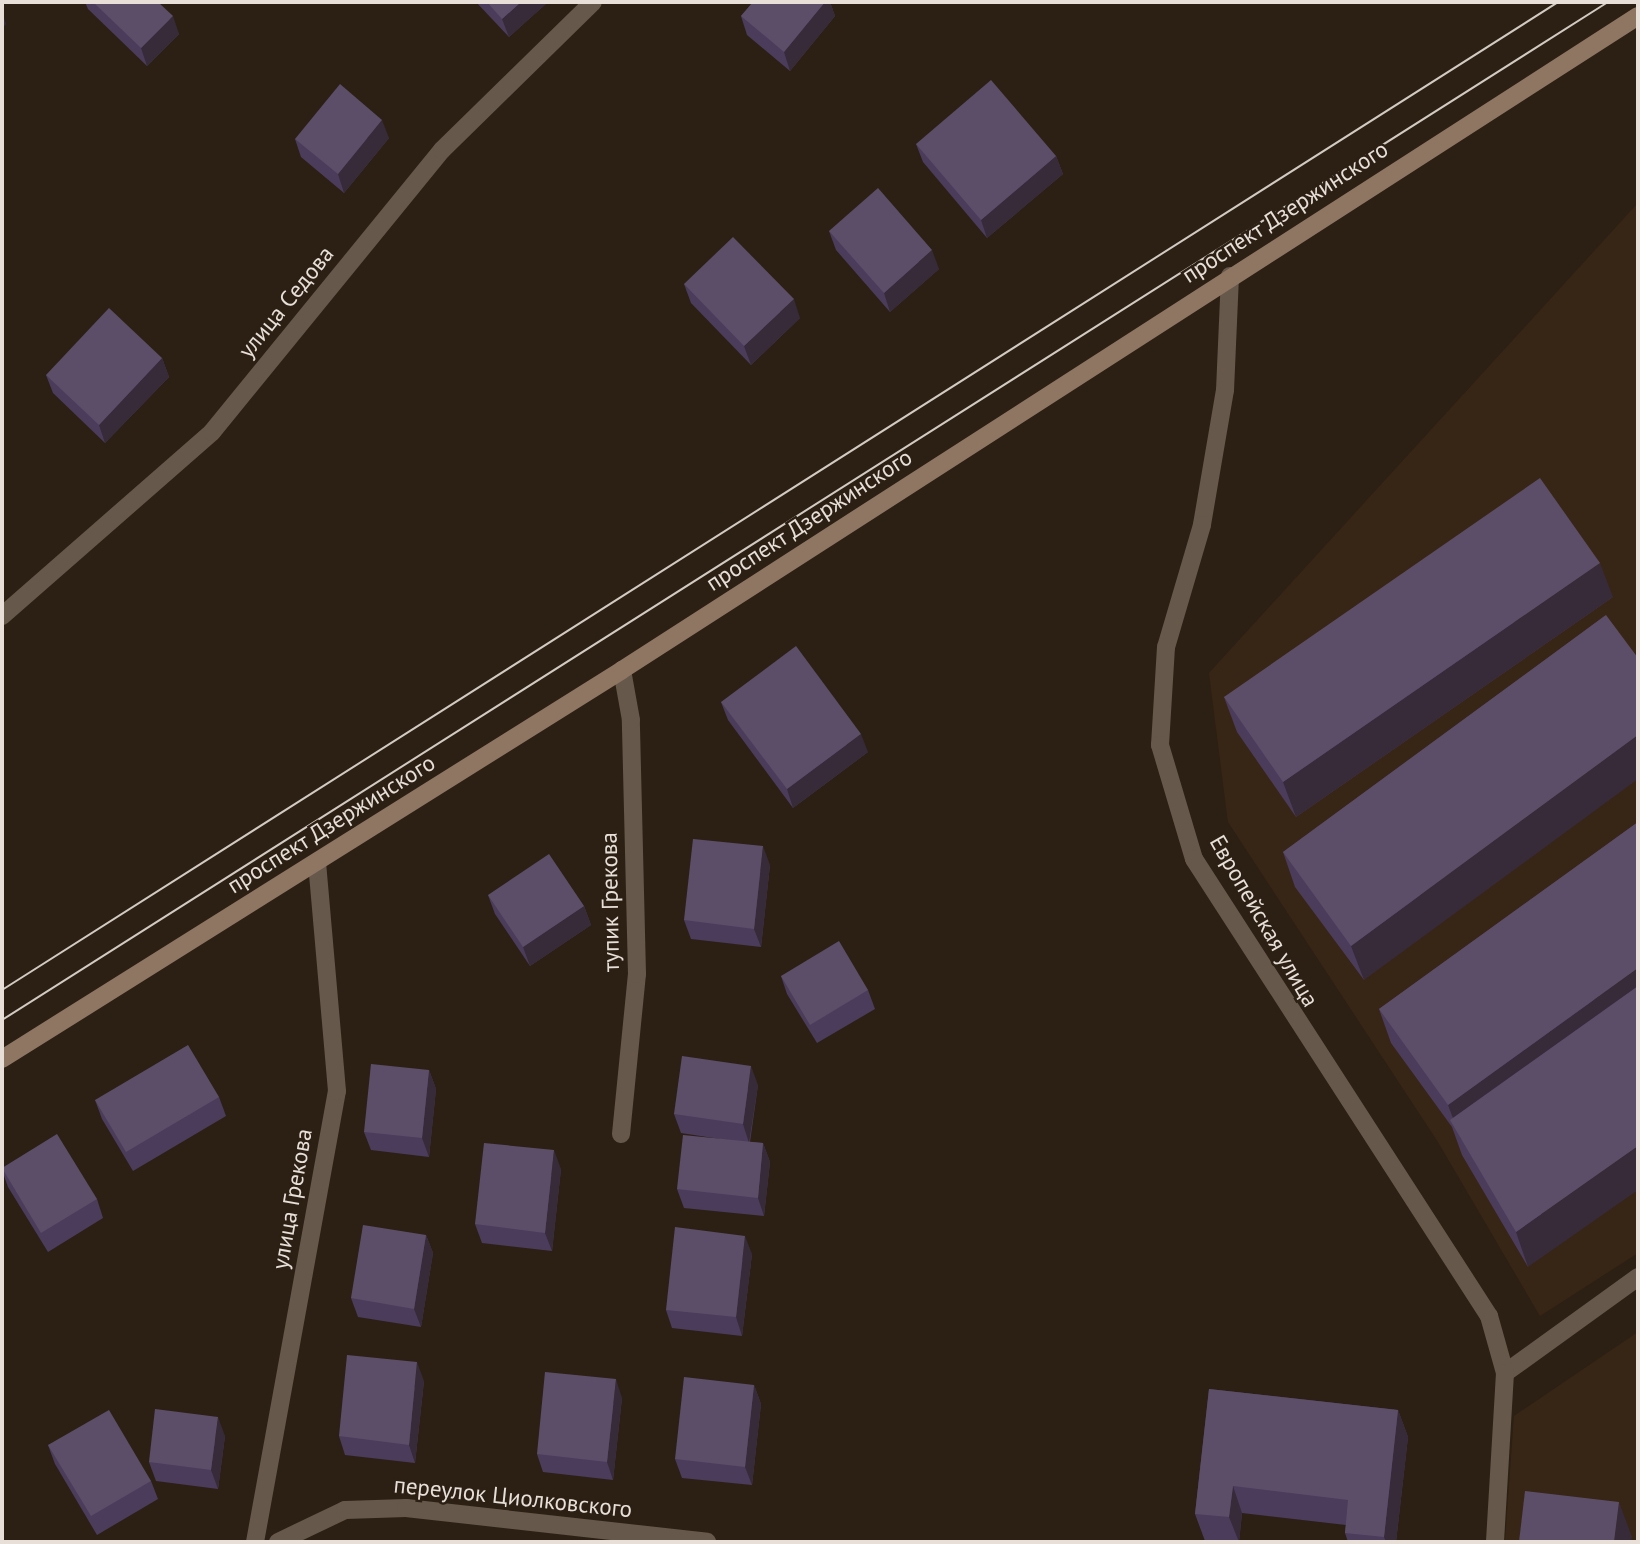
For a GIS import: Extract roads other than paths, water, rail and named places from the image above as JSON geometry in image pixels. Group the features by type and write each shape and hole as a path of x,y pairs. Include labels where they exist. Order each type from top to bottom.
{"main road":[{"name":"проспект Дзержинского","path":"2,1059 622,670 1230,276 1638,16"}],"street":[{"name":"улица Седова","path":"2,616 212,432 442,150 593,2"},
{"name":"Европейская улица","path":"1230,276 1225,390 1202,525 1166,647 1160,745 1194,859 1489,1316 1505,1373 1495,1542"},
{"name":"тупик Грекова","path":"621,1134 637,974 631,720 622,670"},
{"name":"улица Грекова","path":"255,1542 337,1091 317,862"},
{"path":"1505,1373 1638,1277"},
{"name":"переулок Циолковского","path":"278,1542 345,1510 405,1508 707,1542"}],"tram line":[{"path":"2,990 1558,2"},
{"path":"2,1020 1608,2"}]}
